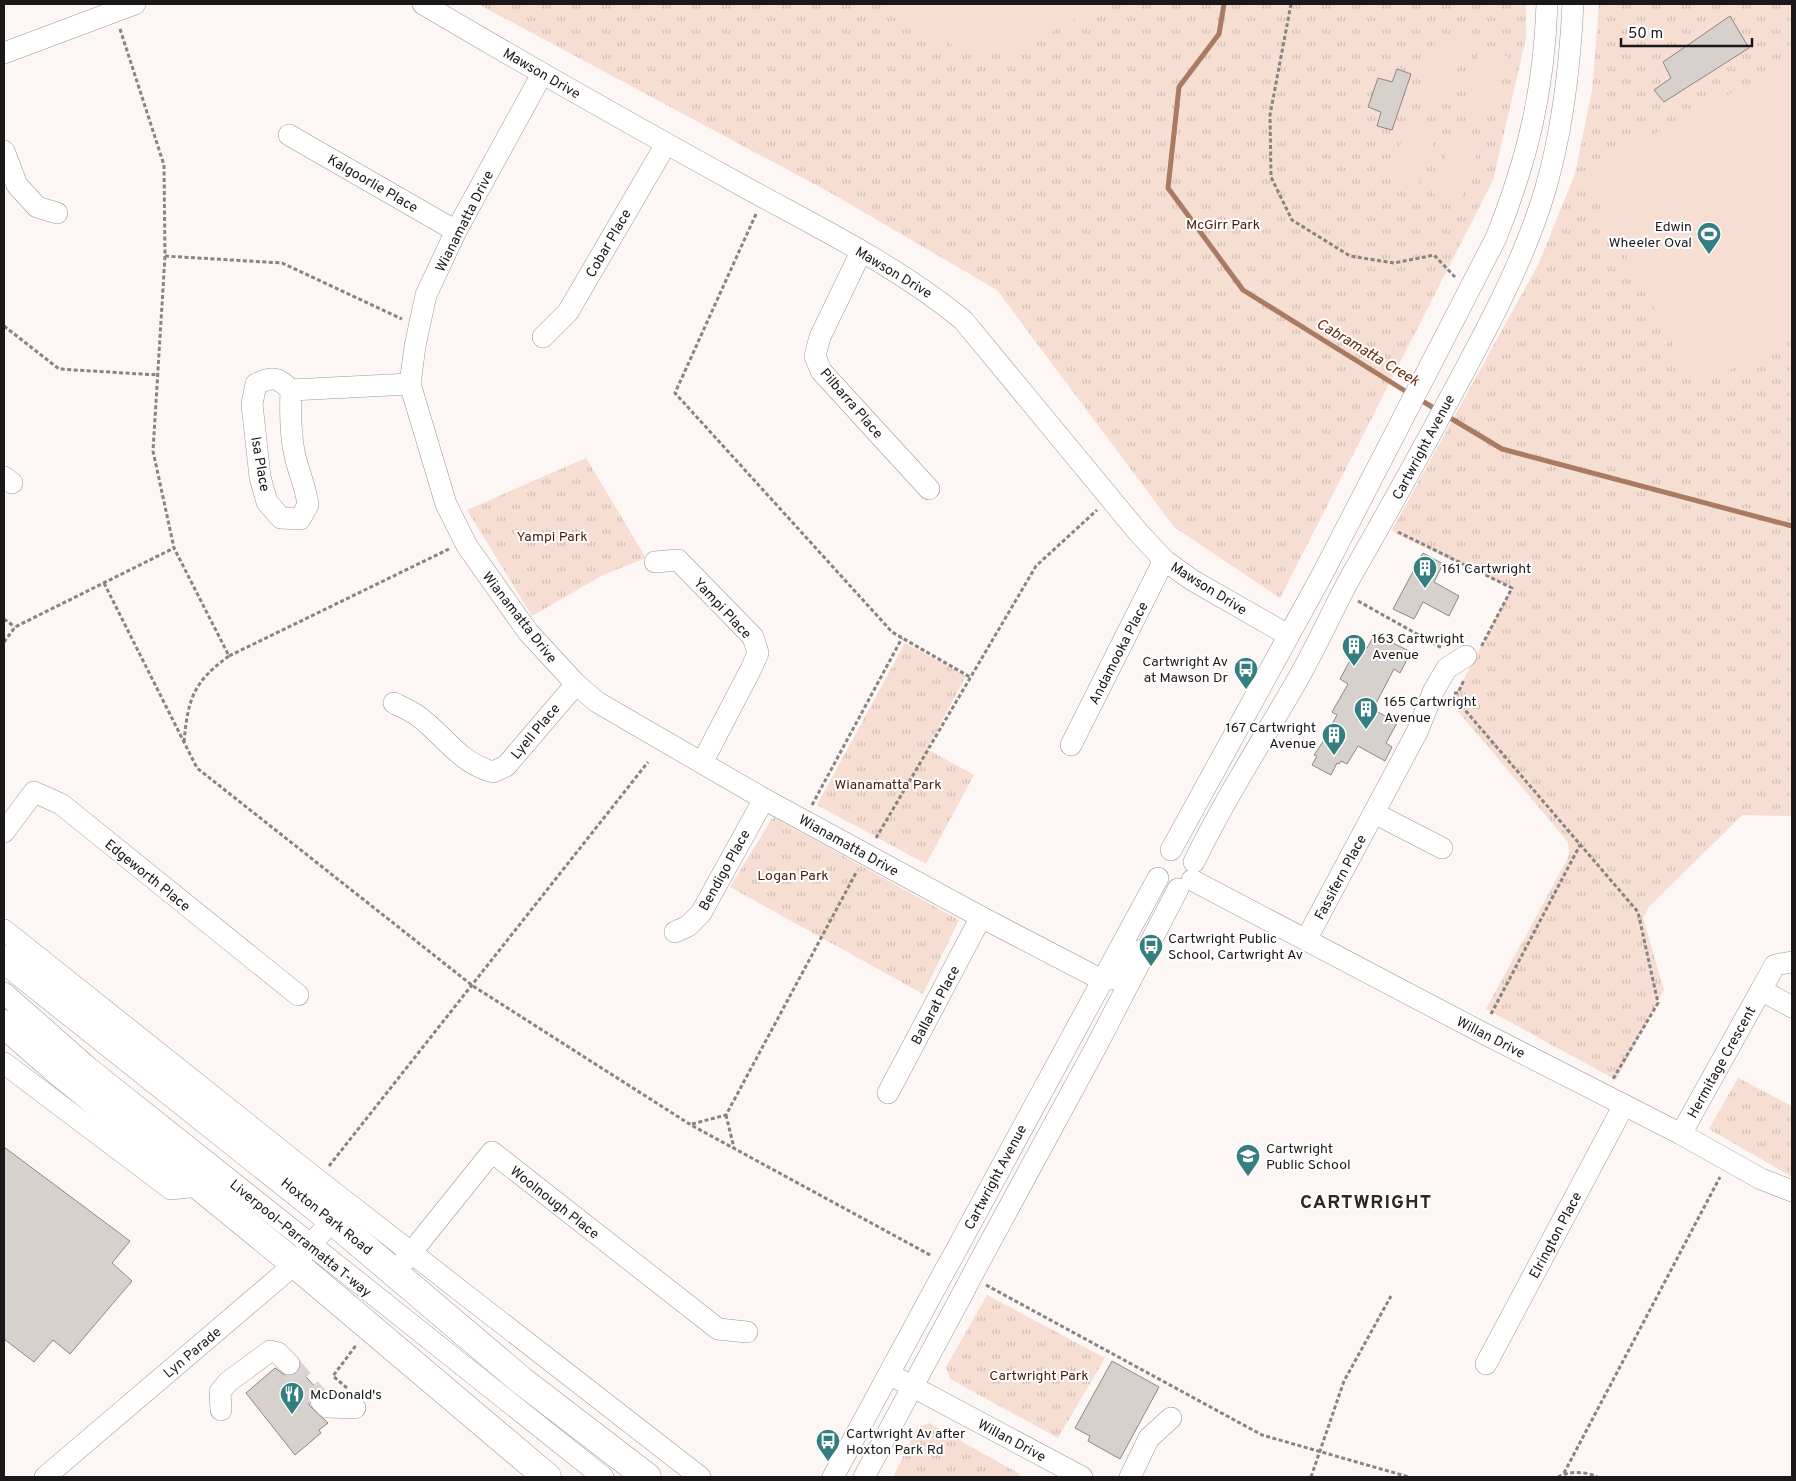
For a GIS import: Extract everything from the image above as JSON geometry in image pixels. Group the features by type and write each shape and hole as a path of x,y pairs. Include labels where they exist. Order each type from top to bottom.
{"main road":[{"name":"Hoxton Park Road","path":"4,959 332,1220 403,1262 522,1381 647,1477"},
{"path":"4,1024 197,1186 303,1255 547,1477"}],"street":[{"path":"4,53 135,4"},
{"name":"Mawson Drive","path":"423,4 542,74 861,252 931,294 963,320 1138,532 1164,560 1192,580 1288,635"},
{"path":"1171,850 1184,851 1188,877 1165,886 1158,878 1156,867 1158,861 1162,855 1171,850 1288,635 1363,496 1469,292 1499,230 1513,195 1540,94 1547,4"},
{"name":"Cartwright Avenue","path":"864,1477 912,1387 974,1280 1147,948 1188,877 1222,807 1296,683 1334,610 1391,520 1484,333 1531,230 1546,187 1558,135 1570,54 1573,4"},
{"name":"Wianamatta Drive","path":"542,74 456,231 426,295 419,326 410,384 446,504 465,542 528,632 576,684 597,702 636,726 703,761 764,798 981,917 1102,980"},
{"name":"Kalgoorlie Place","path":"289,135 456,231"},
{"name":"Cobar Place","path":"543,336 568,312 666,144"},
{"path":"4,152 17,185 37,206 57,213"},
{"name":"Pilbarra Place","path":"861,252 820,337 815,356 821,371 929,489"},
{"name":"Isa Place","path":"269,378 280,379 291,390 290,422 296,457 305,484 308,505 300,519 281,518 268,502 260,477 252,404 256,384 269,378"},
{"path":"291,390 410,384"},
{"name":"Yampi Place","path":"655,562 678,560 752,637 758,652 703,761"},
{"name":"Andamooka Place","path":"1071,746 1164,560"},
{"path":"1288,635 1303,631 1334,610"},
{"path":"1288,635 1297,673 1296,683"},
{"name":"Fassifern Place","path":"1306,940 1374,813 1464,659"},
{"name":"Lyell Place","path":"394,702 419,716 450,748 477,768 493,772 506,766 576,684"},
{"name":"Edgeworth Place","path":"4,832 34,792 61,804 298,995"},
{"name":"Bendigo Place","path":"675,932 688,926 701,913 764,798"},
{"path":"1374,813 1442,848"},
{"name":"Willan Drive","path":"1188,877 1681,1134 1761,1179 1792,1191"},
{"name":"Cartwright Avenue","path":"833,1477 946,1263 1158,878"},
{"name":"Ballarat Place","path":"888,1092 981,917"},
{"path":"4,930 403,1262 700,1477"},
{"path":"1102,980 1117,978 1137,952 1147,948"},
{"name":"Hermitage Crescent","path":"1681,1134 1775,965 1792,962"},
{"name":"Hermitage Crescent","path":"1761,990 1792,1007"},
{"name":"Liverpool–Parramatta T-way","path":"4,993 303,1255 603,1477"},
{"path":"4,1063 171,1189 197,1186"},
{"name":"Elrington Place","path":"1486,1364 1624,1105"},
{"name":"Woolnough Place","path":"403,1262 492,1152 718,1329 746,1332"},
{"name":"Lyn Parade","path":"45,1477 303,1255 332,1220"},
{"path":"222,1410 220,1392 228,1382 270,1351 278,1353 289,1364"},
{"name":"Willan Drive","path":"889,1374 1082,1477"},
{"path":"322,1401 327,1407 354,1401"},
{"path":"1130,1477 1149,1438 1171,1418"}],"path":[{"path":"1291,4 1270,115 1271,177 1292,220 1350,256 1394,263 1434,255 1469,292"},
{"path":"122,33 164,165 165,256 153,451 174,548 229,656"},
{"path":"764,198 674,393 892,632 970,677"},
{"path":"165,256 282,263 419,326"},
{"path":"4,326 59,370 158,375"},
{"path":"873,842 1036,566 1111,498"},
{"path":"1358,601 1464,659 1512,588 1391,520"},
{"path":"184,743 186,716 199,682 229,656 465,542"},
{"path":"4,642 15,627 174,548"},
{"path":"104,583 197,768 473,986 692,1125 946,1263"},
{"path":"4,619 15,627"},
{"path":"804,820 902,638"},
{"path":"1451,693 1638,912 1658,1003 1604,1095"},
{"path":"328,1167 473,986 648,762"},
{"path":"1491,1014 1580,845"},
{"path":"734,1148 726,1114 858,868"},
{"path":"692,1125 726,1114"},
{"path":"1558,1477 1564,1473 1728,1161"},
{"path":"974,1280 1262,1435 1410,1477"},
{"path":"1311,1477 1344,1381 1391,1296"},
{"path":"354,1401 333,1376 361,1340"},
{"path":"1564,1473 1590,1474 1597,1477"}],"green space":[{"name":"McGirr Park","path":"478,4 1526,4 1526,38 1493,180 1280,598 1174,527 997,290 829,192"},
{"path":"890,4 1096,4 1092,10 1024,47 957,48 893,9"},
{"path":"1599,4 1792,4 1792,816 1742,815 1649,907 1643,918 1664,990 1616,1080 1486,1009 1569,856 1568,842 1451,703 1512,588 1396,534 1392,530 1539,263 1575,174 1592,90"},
{"path":"1438,33 1466,42 1446,102 1419,92"},
{"path":"1481,47 1509,57 1489,116 1462,107"},
{"name":"Edwin Wheeler Oval","path":"1792,61 1792,337 1696,388 1582,172"},
{"path":"1409,120 1437,129 1417,189 1389,179"},
{"path":"1453,134 1480,144 1460,203 1433,194"},
{"name":"Yampi Park","path":"586,458 646,558 603,575 532,616 467,510"},
{"name":"Wianamatta Park","path":"905,643 966,676 927,749 974,775 926,864 817,805"},
{"name":"Logan Park","path":"773,817 959,920 923,994 730,887"},
{"path":"1738,1078 1792,1106 1792,1177 1709,1129"},
{"name":"Cartwright Park","path":"987,1295 1105,1358 1058,1438 950,1379 946,1367"},
{"path":"929,1423 1020,1474 1018,1477 893,1477 917,1428"}],"building":[{"path":"1730,16 1749,48 1664,102 1654,90 1671,78 1663,62"},
{"path":"1397,69 1411,74 1392,130 1377,126 1381,112 1368,107 1378,78 1392,82"},
{"name":"161 Cartwright","path":"1423,553 1443,564 1434,582 1459,596 1449,616 1423,602 1414,619 1393,609"},
{"path":"1375,634 1411,652 1400,673 1394,669 1373,709 1397,723 1386,743 1392,747 1385,761 1358,746 1347,764 1341,761 1339,764 1337,763 1331,775 1312,765 1317,756 1314,755 1333,727 1331,726 1337,715 1332,712 1348,684 1340,679 1359,644 1367,648"},
{"path":"4,1147 130,1241 112,1263 132,1281 70,1354 53,1340 34,1362 4,1339"},
{"path":"1112,1361 1159,1387 1120,1459 1088,1441 1090,1436 1075,1428"},
{"name":"McDonald's","path":"275,1368 286,1376 293,1376 300,1370 317,1389 309,1397 309,1405 328,1423 319,1430 321,1433 295,1455 246,1393"}],"waterway":[{"name":"Cabramatta Creek","path":"1224,4 1219,34 1179,87 1168,188 1243,290 1410,394"},
{"name":"Cabramatta Creek","path":"1419,399 1437,410"},
{"name":"Cabramatta Creek","path":"1447,416 1502,449 1792,526"}],"tunnel":[{"path":"289,1364 321,1401"}],"place":[{"name":"Edwin Wheeler Oval","path":"1709,255"},
{"name":"161 Cartwright","path":"1425,589"},
{"name":"163 Cartwright Avenue","path":"1354,667"},
{"name":"Cartwright Av at Mawson Dr","path":"1246,690"},
{"name":"165 Cartwright Avenue","path":"1366,730"},
{"name":"167 Cartwright Avenue","path":"1334,756"},
{"name":"Cartwright Public School, Cartwright Av","path":"1151,967"},
{"name":"Cartwright Public School","path":"1248,1177"},
{"name":"McDonald's","path":"292,1415"},
{"name":"Cartwright Av after Hoxton Park Rd","path":"828,1462"}],"district":[{"name":"CARTWRIGHT","path":"1366,1201"}]}
